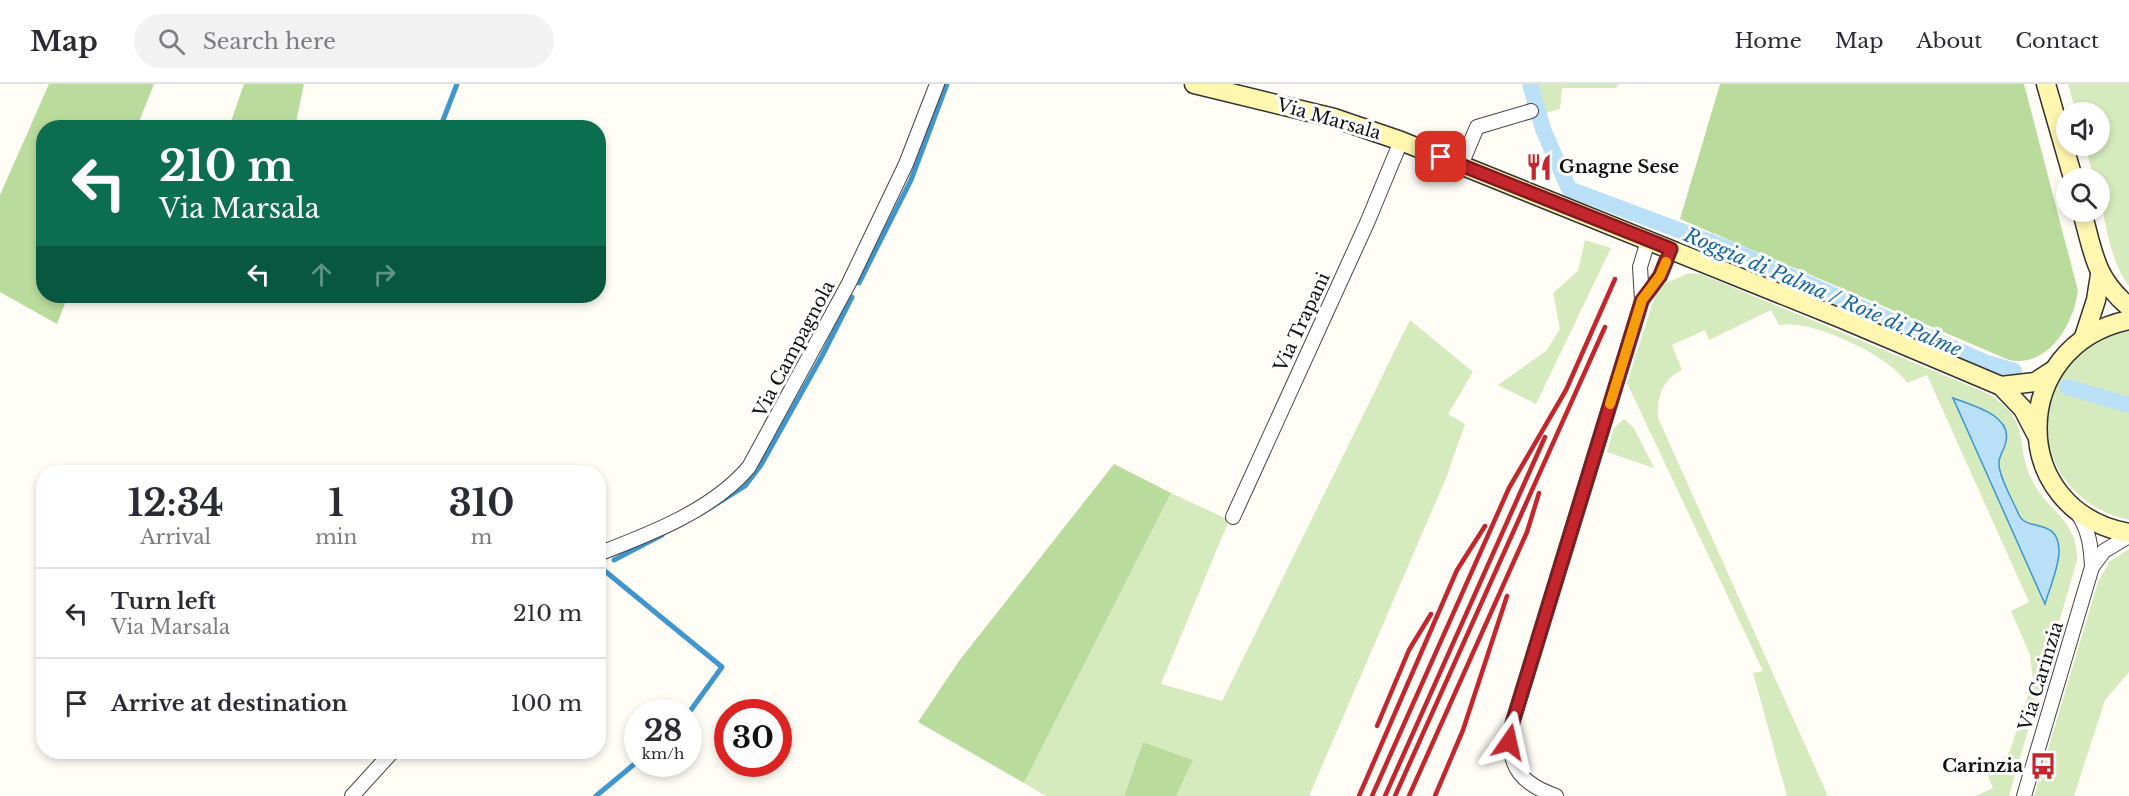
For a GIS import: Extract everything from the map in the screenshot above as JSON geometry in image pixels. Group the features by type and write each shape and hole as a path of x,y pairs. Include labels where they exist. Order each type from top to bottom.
{"street":[{"name":"Via Campagnola","path":"606,550 690,512 727,490 750,467 849,283 906,164 937,84"},
{"name":"Via Marsala","path":"1194,84 1334,118 1401,141 1671,249 2001,386"},
{"path":"2046,84 2070,168"},
{"path":"1461,165 1477,127 1531,111"},
{"name":"Via Trapani","path":"1233,517 1367,224 1401,141"},
{"path":"2084,337 2096,300 2100,275 2085,222"},
{"path":"1642,300 1640,267 1648,241"},
{"path":"1556,796 1538,788 1516,769 1509,750 1513,721 1642,300 1660,276 1671,249"},
{"path":"2100,275 2129,307"},
{"path":"2129,320 2099,329 2084,337 2066,352 2052,371 2042,391 2037,434 2040,456 2048,476 2060,495 2094,522 2129,534"},
{"path":"2001,386 2035,382 2052,371"},
{"path":"2001,386 2023,409 2037,434"},
{"name":"Via Carinzia","path":"2076,510 2086,526 2092,567"},
{"name":"Via Carinzia","path":"2024,796 2092,567 2103,550 2129,534"},
{"path":"352,796 386,759"}],"green space":[{"path":"49,84 154,84 140,120 36,120 36,303 65,303 57,324 0,292 0,195"},
{"path":"244,84 304,84 296,120 231,120"},
{"path":"1537,84 1619,84 1616,88 1562,88 1560,109 1546,113"},
{"path":"1720,84 2024,84 2056,207 2056,222 2060,222 2078,291 2071,317 2047,351 2023,361 2009,360 1680,219"},
{"path":"2068,84 2129,84 2129,286 2117,264 2105,222 2110,222 2110,168 2091,168 2088,156 2110,156 2110,102 2073,102"},
{"path":"1585,240 1611,248 1536,404 1498,385 1546,351 1560,329 1553,293 1578,271"},
{"path":"1689,273 1701,274 1989,394 2012,415 2033,482 2068,526 2076,546 2077,560 2009,796 1975,796 1993,788 1987,773 1996,767 2010,751 2033,679 2030,655 2011,611 2029,602 1927,375 1907,383 1898,372 1868,351 1849,341 1810,327 1793,324 1779,325 1771,310 1709,340 1705,330 1672,345 1682,370 1665,384 1662,390 1658,418 1828,796 1787,796 1753,673 1763,671 1627,383 1656,293 1666,283"},
{"path":"1410,320 1473,372 1448,414 1465,424 1446,478 1309,796 1176,796 1193,760 1143,742 1124,796 1046,796 1024,783 1171,493 1229,520 1161,684 1222,701"},
{"path":"2129,330 2129,520 2101,510 2078,494 2061,473 2050,449 2046,423 2050,397 2063,373 2094,344 2111,335"},
{"path":"1624,419 1634,428 1654,468 1607,452 1614,428"},
{"path":"1114,464 1171,493 1024,783 918,722 959,661"},
{"path":"2129,549 2129,672 2105,700 2074,796 2034,796 2098,582 2110,561"},
{"path":"1143,742 1193,760 1176,796 1124,796"}],"water":[{"path":"1953,398 1988,412 2003,424 2006,441 1999,460 1999,468 2010,496 2023,520 2048,529 2057,540 2058,562 2045,604"}],"waterway":[{"path":"443,120 457,84"},
{"path":"859,283 911,180 947,84"},
{"name":"Roggia di Palma / Roie di Palme","path":"1530,84 1543,129 1569,189 1732,250 1987,363 2014,371"},
{"path":"702,513 745,486 761,465 852,297"},
{"name":"Roggia di Palma / Roie di Palme","path":"2067,387 2129,405"},
{"path":"614,560 662,535"},
{"path":"606,572 722,667 699,699"},
{"path":"596,796 624,773"}],"railway":[{"path":"1372,796 1509,488 1566,390 1615,279"},
{"path":"1395,796 1605,327"},
{"path":"1385,796 1545,437"},
{"path":"1409,796 1527,532 1539,493"},
{"path":"1359,796 1457,570 1485,526"},
{"path":"1435,796 1463,730 1507,596"},
{"path":"1377,726 1409,650 1431,614"}],"slow traffic":[{"path":"1610,404 1642,300 1660,276 1666,262"}],"place":[{"name":"Gnagne Sese","path":"1539,167"},
{"name":"Carinzia","path":"2043,766"}],"route":[{"path":"1441,157 1671,249 1660,276 1642,300 1513,721 1509,742"}]}
